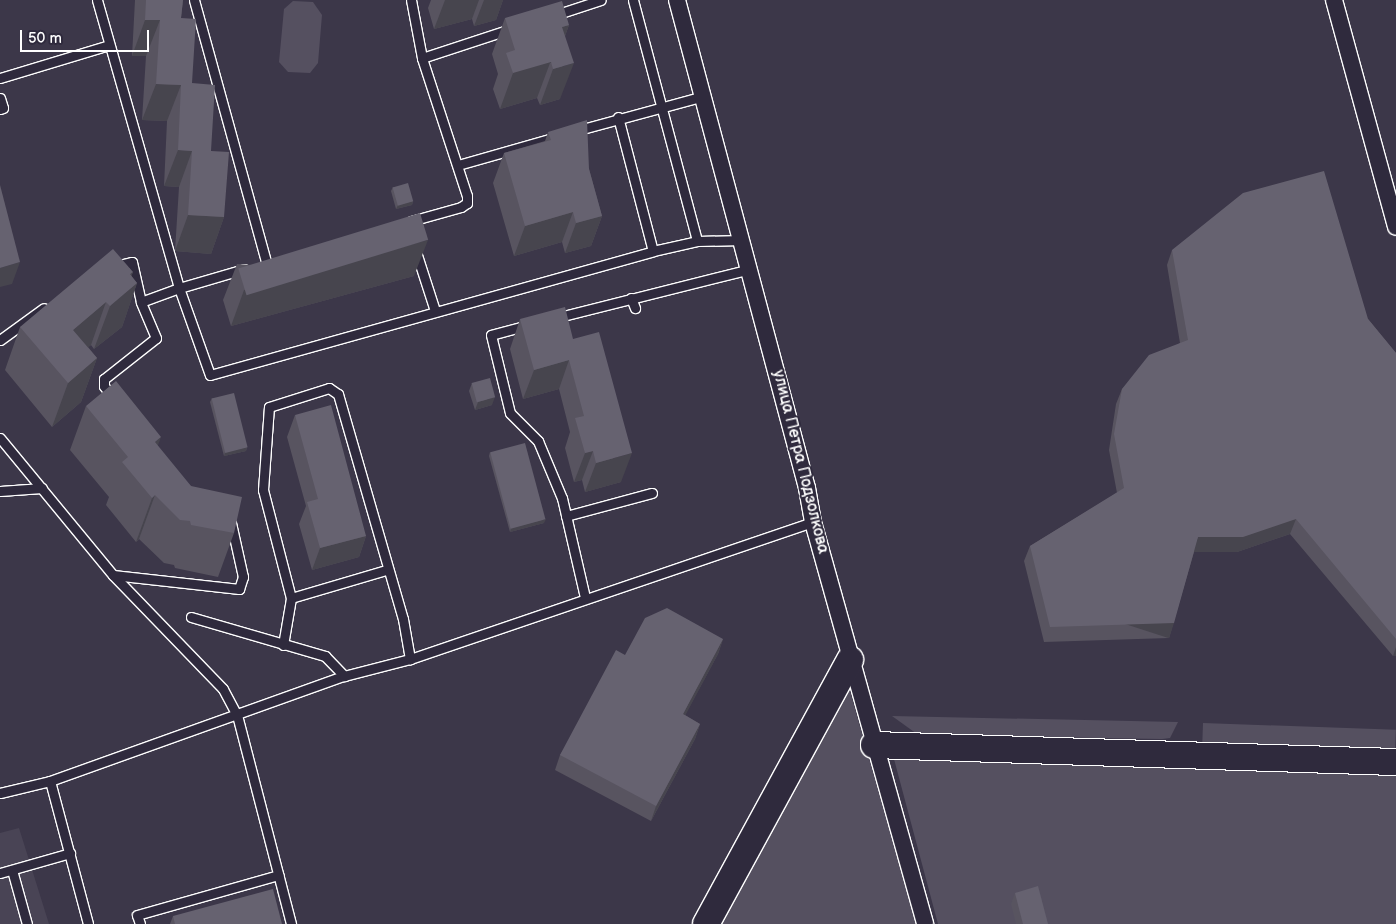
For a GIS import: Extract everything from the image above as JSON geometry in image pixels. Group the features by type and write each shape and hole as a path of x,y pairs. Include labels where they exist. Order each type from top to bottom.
{"main road":[{"path":"706,924 850,660"},
{"path":"874,746 1396,762"}],"street":[{"name":"улица Петра Подзолкова","path":"677,0 743,240 807,488 813,522 850,660 925,924"},
{"path":"1334,0 1396,227"}],"lane":[{"path":"98,0 108,45 179,288 210,375 653,251 697,241 743,240"},
{"path":"142,302 179,288 270,261 194,0"},
{"path":"412,0 422,58 458,165 467,203 407,230 435,311"},
{"path":"544,18 600,0"},
{"path":"633,0 697,241"},
{"path":"422,58 516,28"},
{"path":"0,78 108,45"},
{"path":"458,165 618,116 704,96"},
{"path":"0,98 3,108 0,109"},
{"path":"618,116 653,251"},
{"path":"107,268 132,262 142,302 156,338 104,379 104,386 114,401 109,407"},
{"path":"585,598 566,516 538,441 510,413 491,335 750,269"},
{"path":"632,298 635,308"},
{"path":"0,340 52,302"},
{"path":"284,645 291,598 262,490 266,413 274,404 328,388 338,394 386,570 403,619 410,659"},
{"path":"0,438 113,575 223,689 237,715 292,924"},
{"path":"0,491 42,488"},
{"path":"566,516 652,493"},
{"path":"113,575 239,589 243,577 228,513"},
{"path":"0,793 50,781 344,676 410,659 813,522"},
{"path":"291,598 386,570"},
{"path":"191,617 325,656 344,676"},
{"path":"50,781 88,924"},
{"path":"0,873 70,853"},
{"path":"12,870 27,924"},
{"path":"140,924 138,915 278,876"}],"shaded area":[{"path":"293,1 313,2 322,15 318,63 310,73 288,72 279,62 284,9"},
{"path":"849,688 916,924 721,924"},
{"path":"892,716 1178,722 1170,738 1162,739 958,736 917,734"},
{"path":"1203,723 1396,730 1395,753 1202,746"},
{"path":"894,759 1396,775 1396,924 938,924"},
{"path":"19,828 49,924 0,924 0,833"}],"building":[{"path":"146,0 183,0 181,18 196,19 192,83 215,85 211,151 229,152 224,217 188,215 192,151 178,150 181,85 156,84 160,20 145,20"},
{"path":"562,1 569,25 562,27 574,63 553,69 551,62 513,73 506,53 515,50 505,18"},
{"path":"587,120 589,169 602,216 576,223 573,212 525,226 504,153 551,140 548,132"},
{"path":"1324,171 1368,319 1396,353 1396,639 1296,519 1243,537 1198,537 1174,623 1050,627 1030,546 1124,488 1114,434 1122,389 1149,355 1188,340 1172,250 1243,193"},
{"path":"408,183 413,201 398,206 393,187"},
{"path":"0,185 20,262 0,268"},
{"path":"420,213 428,240 246,295 238,269"},
{"path":"113,249 133,272 130,274 137,283 110,306 106,302 73,330 97,358 68,383 20,327"},
{"path":"565,307 573,339 599,332 632,453 596,463 593,451 585,453 575,418 584,416 569,360 534,370 520,319"},
{"path":"490,378 495,397 477,402 472,383"},
{"path":"116,381 161,437 155,442 191,486 242,497 234,533 191,525 190,521 180,520 155,495 152,498 122,462 128,457 86,406"},
{"path":"234,393 248,447 225,453 212,399"},
{"path":"331,405 366,536 320,548 307,502 318,499 295,415"},
{"path":"525,443 545,519 511,529 490,452"},
{"path":"667,608 723,639 683,714 700,724 656,806 560,755 616,650 625,655 645,618"},
{"path":"1038,886 1048,924 1023,924 1015,893"},
{"path":"273,889 282,924 175,924 173,916"}]}
